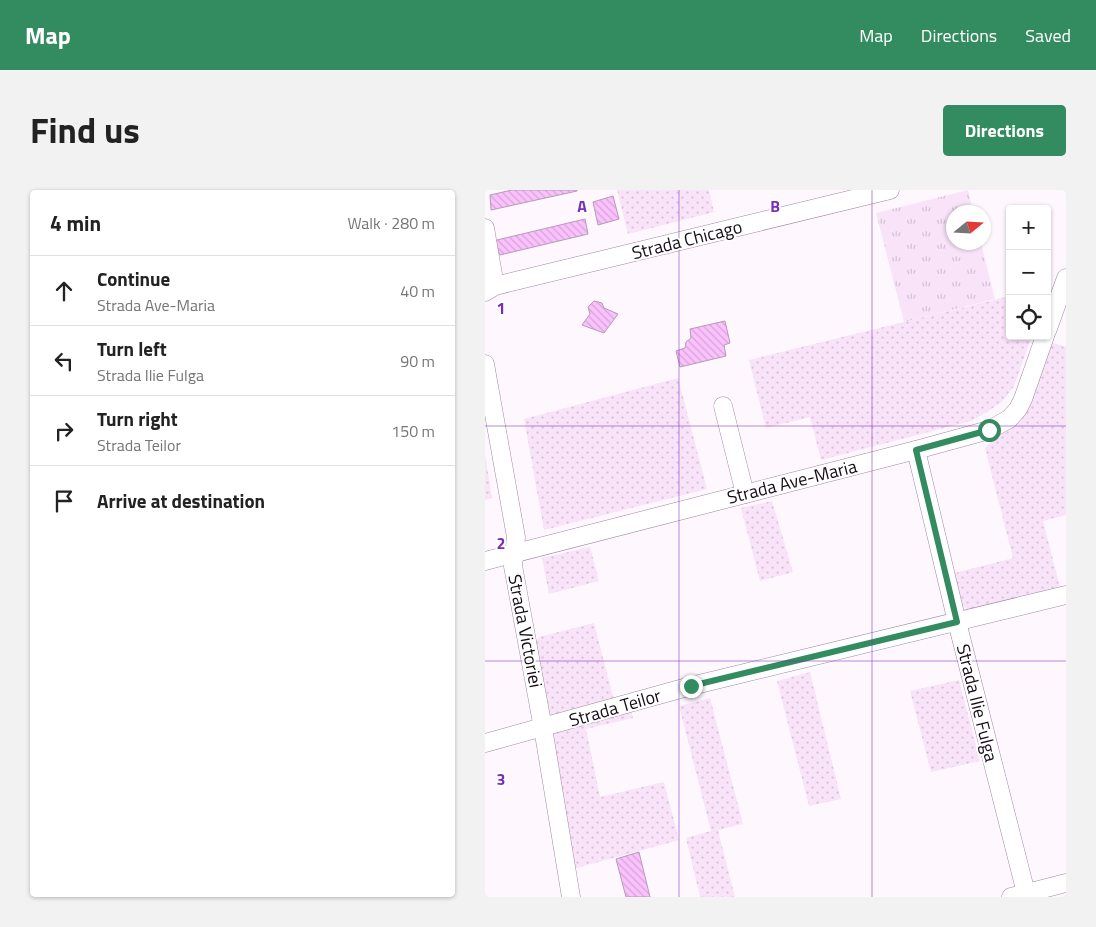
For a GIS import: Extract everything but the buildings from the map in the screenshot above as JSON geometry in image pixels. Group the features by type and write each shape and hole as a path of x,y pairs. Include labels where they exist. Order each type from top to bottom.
{"street":[{"name":"Strada Chicago","path":"488,291 890,190"},
{"path":"485,228 488,291"},
{"path":"1051,321 1065,286"},
{"name":"Strada Ave-Maria","path":"485,560 989,430 1009,419 1018,409 1044,340"},
{"name":"Strada Victoriei","path":"485,364 489,411 516,537 513,566 543,728 571,897"},
{"path":"723,406 745,494"},
{"name":"Strada Ilie Fulga","path":"916,450 1021,896"},
{"name":"Strada Teilor","path":"485,743 691,686 1066,595"},
{"path":"1021,896 1066,883"}],"green space":[{"path":"617,190 709,190 714,212 628,234"},
{"path":"968,190 971,205 946,205 946,250 983,250 995,299 904,322 876,213"},
{"path":"1006,297 1006,340 1031,340 1014,386 1003,401 987,412 971,421 821,460 810,417 766,428 749,360"},
{"path":"1050,342 1066,347 1066,515 1043,521 1061,591 973,612 959,601 951,574 1013,558 985,448 1003,430"},
{"path":"678,378 707,489 544,530 524,419"},
{"path":"485,454 492,498 485,500"},
{"path":"772,501 793,572 760,581 741,508"},
{"path":"590,547 599,581 549,594 542,558"},
{"path":"594,623 615,704 552,718 548,715 534,644 539,637"},
{"path":"810,672 841,799 809,806 777,681"},
{"path":"959,680 980,761 931,772 910,691"},
{"path":"710,698 743,824 718,830 735,897 700,897 686,838 711,831 679,706"},
{"path":"631,711 633,718 586,729 600,797 664,782 679,840 573,869 552,734 558,730"}],"route":[{"path":"691,686 957,622 916,450 989,430"}]}
